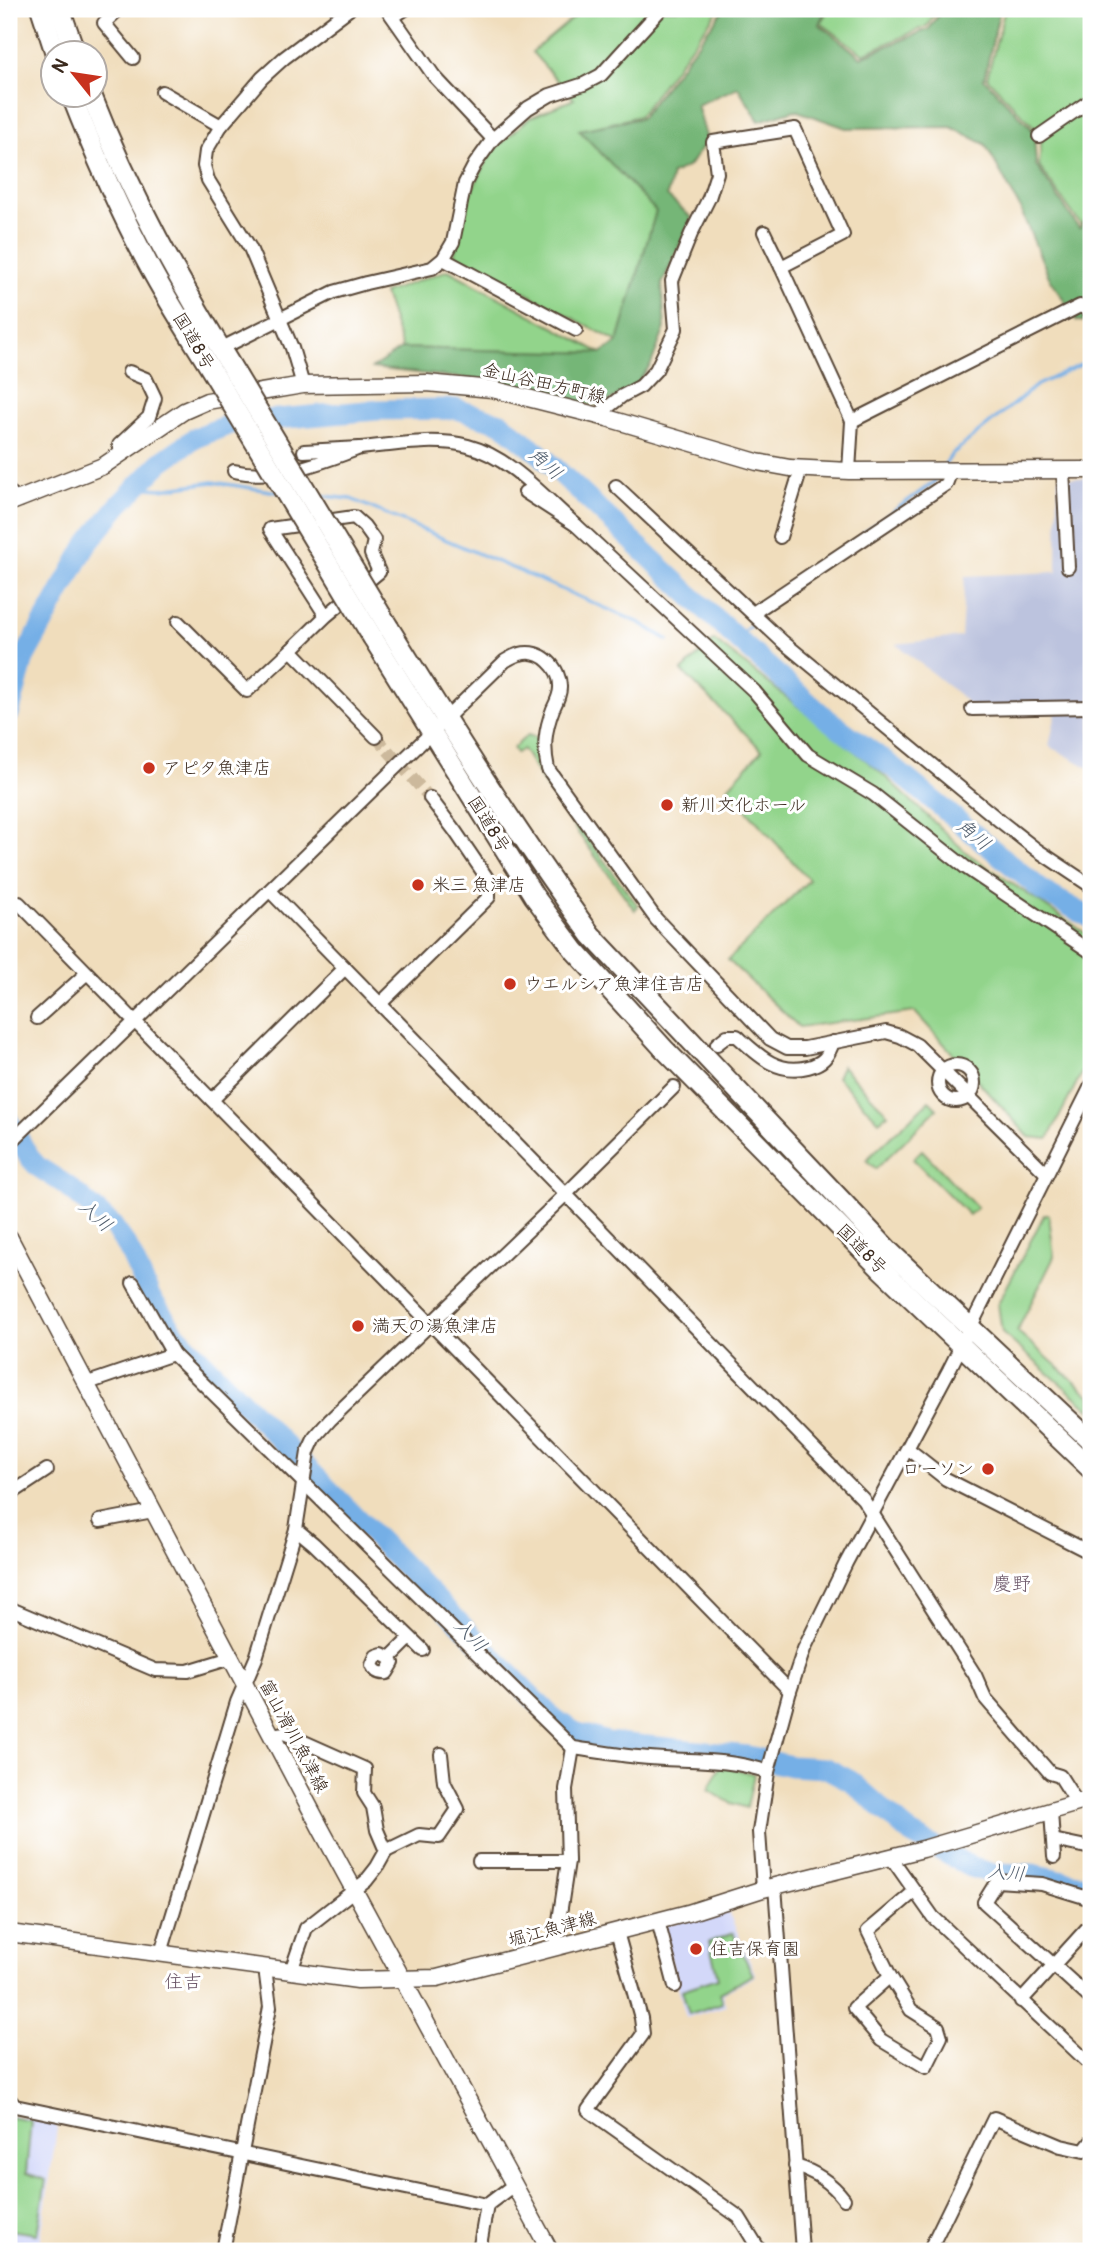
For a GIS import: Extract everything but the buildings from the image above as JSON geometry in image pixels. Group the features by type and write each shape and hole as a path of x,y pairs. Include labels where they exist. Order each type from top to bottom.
{"highway":[{"path":"40,9 50,38"},
{"path":"60,9 70,38"},
{"name":"国道8号","path":"76,108 96,159 155,276 229,381 439,725 534,896 583,960 664,1049 881,1269 1091,1441"},
{"name":"国道8号","path":"96,108 113,151 171,267 220,349 229,381"},
{"name":"国道8号","path":"965,1336 1091,1469"}],"main road":[{"name":"金山谷田方町線","path":"12,498 103,466 184,411 207,401 303,385 427,383 492,389 598,415 757,462 801,469 1091,470"},
{"name":"富山滑川魚津線","path":"9,1237 402,1979 550,2251"},
{"name":"堀江魚津線","path":"9,1933 358,1980 438,1978 658,1921 1084,1801"}],"street":[{"path":"119,9 104,23 132,58"},
{"path":"303,385 292,348 250,248 208,180 204,166 206,150 221,126 262,78 349,9"},
{"path":"405,9 390,13 434,76 493,139"},
{"path":"220,349 334,292 432,268 443,259 453,242 465,183 493,139 528,108 550,95 584,85 601,75 661,9"},
{"path":"162,92 221,126"},
{"path":"1039,136 1091,100"},
{"path":"598,415 622,396 641,386 656,370 676,330 672,281 709,198 717,173 713,142 794,129 844,235 781,267"},
{"path":"764,232 852,421 849,471"},
{"path":"443,259 576,330"},
{"path":"852,421 1080,306 1091,311"},
{"path":"124,453 119,446 149,417 155,398 146,379 129,372"},
{"path":"304,451 440,443 468,446 505,463 576,525 754,691 808,755 873,794 965,867 1091,953"},
{"path":"234,471 254,476 314,465 360,448"},
{"path":"780,537 801,469"},
{"path":"1063,470 1068,567"},
{"path":"753,613 946,484 943,471"},
{"path":"616,486 783,642 1037,850 1091,886"},
{"path":"525,492 576,525"},
{"path":"178,622 247,691 326,616 379,572 371,554 374,540 354,517 270,528 326,616"},
{"path":"291,650 376,737"},
{"path":"9,1144 505,661 521,653 535,654 549,661 559,676 561,691 546,727 543,747 548,769 656,919 770,1039 787,1048 805,1048 886,1032 901,1036 917,1045 1047,1174"},
{"path":"972,709 1091,707"},
{"path":"380,1004 489,897 489,881 430,798"},
{"path":"270,891 863,1499 975,1675 985,1698 1050,1773 1060,1776 1084,1801"},
{"path":"19,902 790,1691"},
{"path":"212,1100 345,968"},
{"path":"37,1018 87,973"},
{"path":"717,1044 727,1036 737,1036 764,1060 779,1068 796,1071 820,1064 829,1055 834,1042"},
{"path":"942,1070 956,1065 970,1072 974,1084 970,1098"},
{"path":"942,1070 937,1085 943,1097 953,1102 970,1098"},
{"path":"802,2251 769,1888 759,1832 768,1772 804,1649 1091,1086"},
{"path":"161,1953 237,1702 256,1658 296,1529 308,1452 316,1437 330,1420 674,1087"},
{"path":"133,1283 173,1354 228,1405 573,1748 639,1758 723,1761 768,1772"},
{"path":"85,1384 173,1354"},
{"path":"908,1449 946,1479 1091,1553"},
{"path":"9,1495 47,1471"},
{"path":"100,1521 153,1511"},
{"path":"296,1529 423,1650"},
{"path":"9,1608 155,1670 188,1671 231,1658"},
{"path":"390,1658 410,1637"},
{"path":"272,1735 284,1733 365,1769 363,1793 373,1807 377,1830 386,1851"},
{"path":"555,1947 568,1861 566,1789 573,1748"},
{"path":"291,1971 306,1928 366,1881 386,1851 418,1835 439,1837 458,1809 444,1782 441,1754"},
{"path":"1051,1811 1054,1857"},
{"path":"1053,1840 1091,1848"},
{"path":"890,1856 933,1917 1091,2065"},
{"path":"479,1861 568,1861"},
{"path":"1091,1899 1042,1884 997,1881 984,1902 1091,1999"},
{"path":"890,1976 854,2008 881,2040 926,2067 941,2037 939,2027 911,2010 890,1976 868,1931 915,1891"},
{"path":"658,1921 675,1986"},
{"path":"1021,2001 1091,1924"},
{"path":"617,1932 643,2034 588,2110 738,2217 760,2251"},
{"path":"223,2251 270,2007 265,1968"},
{"path":"9,2099 15,2106 487,2206"},
{"path":"944,2251 930,2249 994,2118 1062,2146 1084,2151 1091,2142"},
{"path":"795,2166 806,2169 836,2188 844,2199"},
{"path":"479,2251 487,2206 515,2184"}],"shaded area":[{"path":"1058,478 1091,478 1091,769 1049,746 1056,713 976,712 896,644 961,637 965,576 1057,572"},
{"path":"727,1908 756,1976 722,1994 726,2006 686,2018 662,1926"},
{"path":"9,2115 58,2122 39,2251 9,2251"}],"green space":[{"path":"584,9 719,9 639,116 580,131 656,211 618,342 454,255 470,194 491,153 529,118 574,99 532,52"},
{"path":"724,9 826,9 819,24 861,57 929,29 942,9 1000,9 984,79 1034,131 1036,165 1079,228 1091,215 1091,322 1077,321 1049,277 1019,206 985,144 951,127 846,128 795,110 759,121 738,87 697,105 707,140 689,166 672,174 667,196 692,218 662,284 665,328 651,364 636,385 602,405 567,403 489,381 372,368 402,348 601,353 618,342 656,211 579,130 641,118"},
{"path":"828,9 938,9 927,26 863,54 821,23"},
{"path":"1005,9 1091,9 1091,214 1081,225 1039,166 1042,135 987,78"},
{"path":"448,270 601,353 402,348 384,293"},
{"path":"714,640 876,768 967,853 1091,937 1091,1055 1048,1139 1029,1137 915,1012 799,1027 728,960 809,880 727,788 762,750 682,671"},
{"path":"528,735 537,738 539,762 553,789 549,792 523,749 516,753 513,748"},
{"path":"563,805 638,906 635,910 559,807"},
{"path":"842,1066 888,1114 879,1121 837,1077"},
{"path":"929,1101 937,1109 876,1169 866,1160"},
{"path":"922,1150 977,1208 969,1215 913,1159"},
{"path":"1044,1215 1049,1215 1054,1257 1017,1331 1091,1396 1091,1410 1002,1333 998,1304"},
{"path":"721,1765 754,1774 747,1808 731,1803 708,1790"},
{"path":"733,1933 753,1975 719,1993 722,2003 689,2014 682,1990 718,1978 709,1942"},
{"path":"9,2117 31,2121 26,2173 46,2180 37,2234 9,2230"}],"waterway":[{"path":"944,466 952,454 1037,385 1091,360"},
{"name":"角川","path":"9,714 24,658 86,546 119,505 161,462 195,438 233,423 377,410 456,409 501,423 541,455 736,638 826,718 894,768 1044,892 1091,918"},
{"path":"864,532 933,483 938,475"},
{"path":"137,487 161,489 213,482 277,492"},
{"path":"316,495 351,499 640,623 668,640"},
{"path":"736,638 756,621"},
{"name":"入川","path":"9,1122 29,1157 38,1167 66,1185 112,1225 127,1246 151,1298 176,1334 553,1718 575,1732 607,1742 748,1756 791,1766 826,1768 851,1781 911,1834 971,1867 991,1873 1033,1874 1091,1887"}],"tunnel":[{"path":"376,737 430,798"}],"place":[{"name":"アピタ魚津店","path":"149,768"},
{"name":"新川文化ホール","path":"667,805"},
{"name":"米三 魚津店","path":"418,885"},
{"name":"ウエルシア魚津住吉店","path":"510,984"},
{"name":"満天の湯魚津店","path":"358,1326"},
{"name":"ローソン","path":"988,1469"},
{"name":"住吉保育園","path":"696,1949"}],"district":[{"name":"慶野","path":"1012,1583"},
{"name":"住吉","path":"183,1981"}]}
